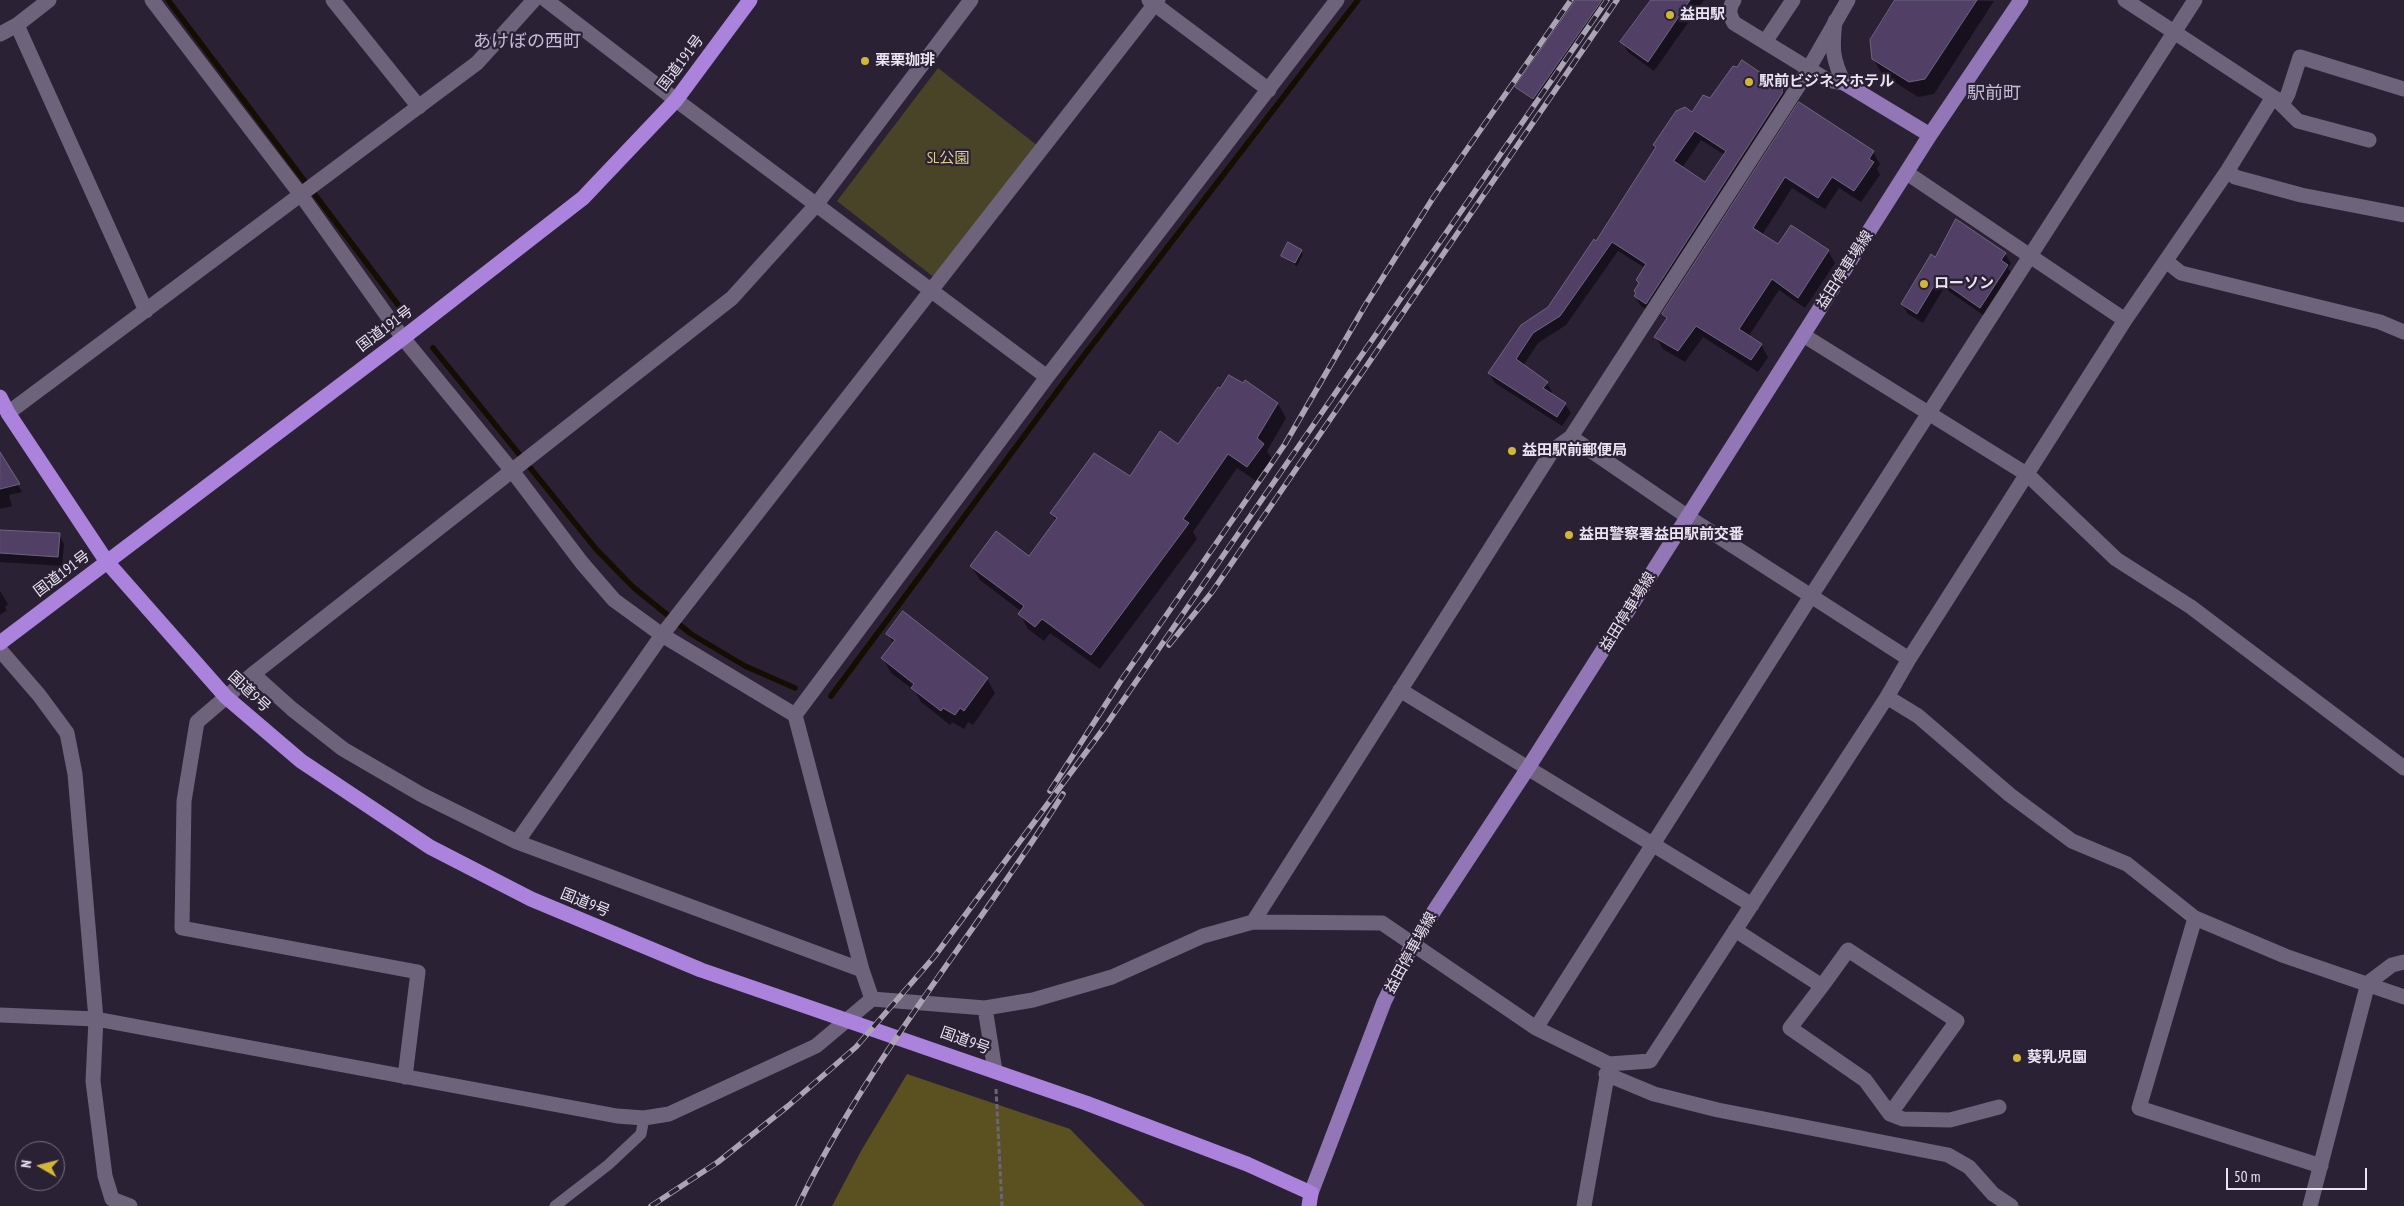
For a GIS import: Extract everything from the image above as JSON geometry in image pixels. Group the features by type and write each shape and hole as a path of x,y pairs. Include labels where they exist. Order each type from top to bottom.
{"highway":[{"name":"国道191号","path":"0,643 403,338 583,198 676,100 750,0"},
{"name":"国道9号","path":"0,397 8,413 107,562 226,697 301,761 430,847 531,899 701,970 928,1046 1238,1161 1310,1200"}],"main road":[{"name":"益田停車場線","path":"1310,1200 1384,1002 1413,943 1528,768 1930,135 2021,0"},
{"path":"1844,83 1930,135"}],"street":[{"path":"0,34 17,25 50,0"},
{"path":"152,0 300,195 403,338 513,472 582,563 614,600 662,635 795,715 862,970 872,999"},
{"path":"333,0 419,106"},
{"path":"8,413 477,63 534,0"},
{"path":"546,0 676,100 1047,377"},
{"path":"405,1077 418,972 182,928 184,801 197,722 253,674 513,472 732,298 816,205 971,0"},
{"path":"795,715 1047,377 1338,0"},
{"path":"1734,0 1730,5 1729,15 1734,23 1826,80 1844,83"},
{"path":"1765,42 1793,0"},
{"path":"1253,922 1553,450 1571,437 1795,90 1848,0"},
{"path":"2125,0 2278,101 2298,121 2369,140"},
{"path":"1536,1028 1811,596 2195,0"},
{"path":"517,842 662,635 1154,2 1269,90"},
{"path":"1835,21 1834,63 1844,83"},
{"path":"17,25 146,311"},
{"path":"1608,1069 1650,1061 1887,697 1909,659 2125,320 2228,170 2278,101 2288,94 2300,57 2404,89"},
{"path":"2228,170 2235,177 2301,195 2404,215"},
{"path":"1907,173 2125,320"},
{"path":"2166,261 2181,273 2380,322 2404,332"},
{"path":"1803,335 2028,475 2116,559 2191,608 2404,768"},
{"path":"1571,437 1688,517 1909,659"},
{"path":"0,650 40,695 66,733 75,774 96,1019 93,1081 105,1176 112,1199 130,1206"},
{"path":"253,674 292,709 343,749 422,795 517,842 862,970"},
{"path":"1400,690 1752,905"},
{"path":"1887,697 1918,716 2010,795 2072,841 2127,864 2195,918 2285,956 2368,983 2404,997"},
{"path":"2195,918 2139,1108 2320,1166"},
{"path":"0,1015 96,1019 617,1116 644,1118 669,1114 816,1046 872,999 985,1008 1033,1000 1112,977 1203,936 1253,922 1382,923 1536,1028 1654,1094 1718,1110 1948,1155 1969,1167 1993,1194 2011,1206"},
{"path":"1735,930 1822,986"},
{"path":"1890,1114 1957,1021 1848,950 1790,1028 1864,1080 1890,1114 1902,1119 1950,1120 1999,1107"},
{"path":"2310,1206 2368,983 2392,965 2404,962"},
{"path":"985,1008 995,1071"},
{"path":"1584,1206 1608,1069"}],"lane":[{"path":"555,1206 608,1165 641,1134 644,1118"}],"path":[{"path":"995,1071 1002,1206"}],"green space":[{"name":"SL公園","path":"938,68 1038,146 936,279 837,201"}],"shaded area":[{"path":"907,1074 1070,1129 1145,1206 832,1206 861,1151"}],"building":[{"path":"1576,0 1602,0 1533,99 1515,87"},
{"path":"1651,0 1690,0 1648,62 1620,42"},
{"path":"1895,0 1977,0 1925,79 1909,82 1872,59 1870,40"},
{"path":"1742,60 1783,88 1783,92 1646,304 1634,296 1636,293 1634,291 1639,283 1636,280 1646,264 1612,242 1560,316 1533,333 1516,359 1548,382 1543,388 1566,403 1557,417 1488,373 1521,325 1548,307 1594,239 1596,241 1656,147 1653,145 1676,111 1685,107 1692,112 1703,95 1710,98 1733,66 1737,67","holes":["1695,131 1726,151 1705,182 1674,161"]},
{"path":"1799,102 1874,151 1869,159 1874,162 1854,191 1832,177 1818,198 1785,177 1753,228 1778,244 1791,225 1829,250 1798,298 1772,279 1739,329 1762,344 1751,360 1696,326 1678,351 1654,337 1667,318 1662,314"},
{"path":"1956,219 2006,253 2001,260 2008,265 1980,308 1938,279 1917,314 1901,304 1931,254 1935,257"},
{"path":"1288,242 1302,250 1295,263 1281,256"},
{"path":"1229,375 1243,383 1245,380 1278,403 1257,438 1264,444 1247,467 1228,454 1183,519 1189,523 1091,655 1042,619 1035,627 1018,614 1024,606 970,566 996,531 1029,556 1057,518 1050,513 1094,453 1130,476 1160,431 1178,444 1218,387 1220,388"},
{"path":"0,452 20,484 0,489"},
{"path":"0,530 60,533 58,557 0,553"},
{"path":"903,611 988,678 964,711 960,708 955,715 943,708 941,711 911,688 914,684 881,658 895,640 886,634"}],"waterway":[{"path":"168,0 399,306"},
{"path":"831,696 1079,362 1358,0"},
{"path":"433,348 596,549 633,587 691,634 745,666 795,688"}],"railway":[{"path":"1050,791 1120,682 1285,444 1366,304 1433,198 1571,0"},
{"path":"651,1206 718,1162 788,1106 856,1047 934,957 1104,728 1607,0"},
{"path":"1169,645 1212,592 1617,0"},
{"path":"798,1206 826,1152 890,1047 1030,846 1063,794"}],"place":[{"name":"益田駅","path":"1670,15"},
{"name":"栗栗珈琲","path":"865,61"},
{"name":"駅前ビジネスホテル","path":"1749,82"},
{"name":"ローソン","path":"1924,284"},
{"name":"益田駅前郵便局","path":"1512,451"},
{"name":"益田警察署益田駅前交番","path":"1569,535"},
{"name":"葵乳児園","path":"2017,1058"}],"district":[{"name":"あけぼの西町","path":"527,42"},
{"name":"駅前町","path":"1994,94"}]}
